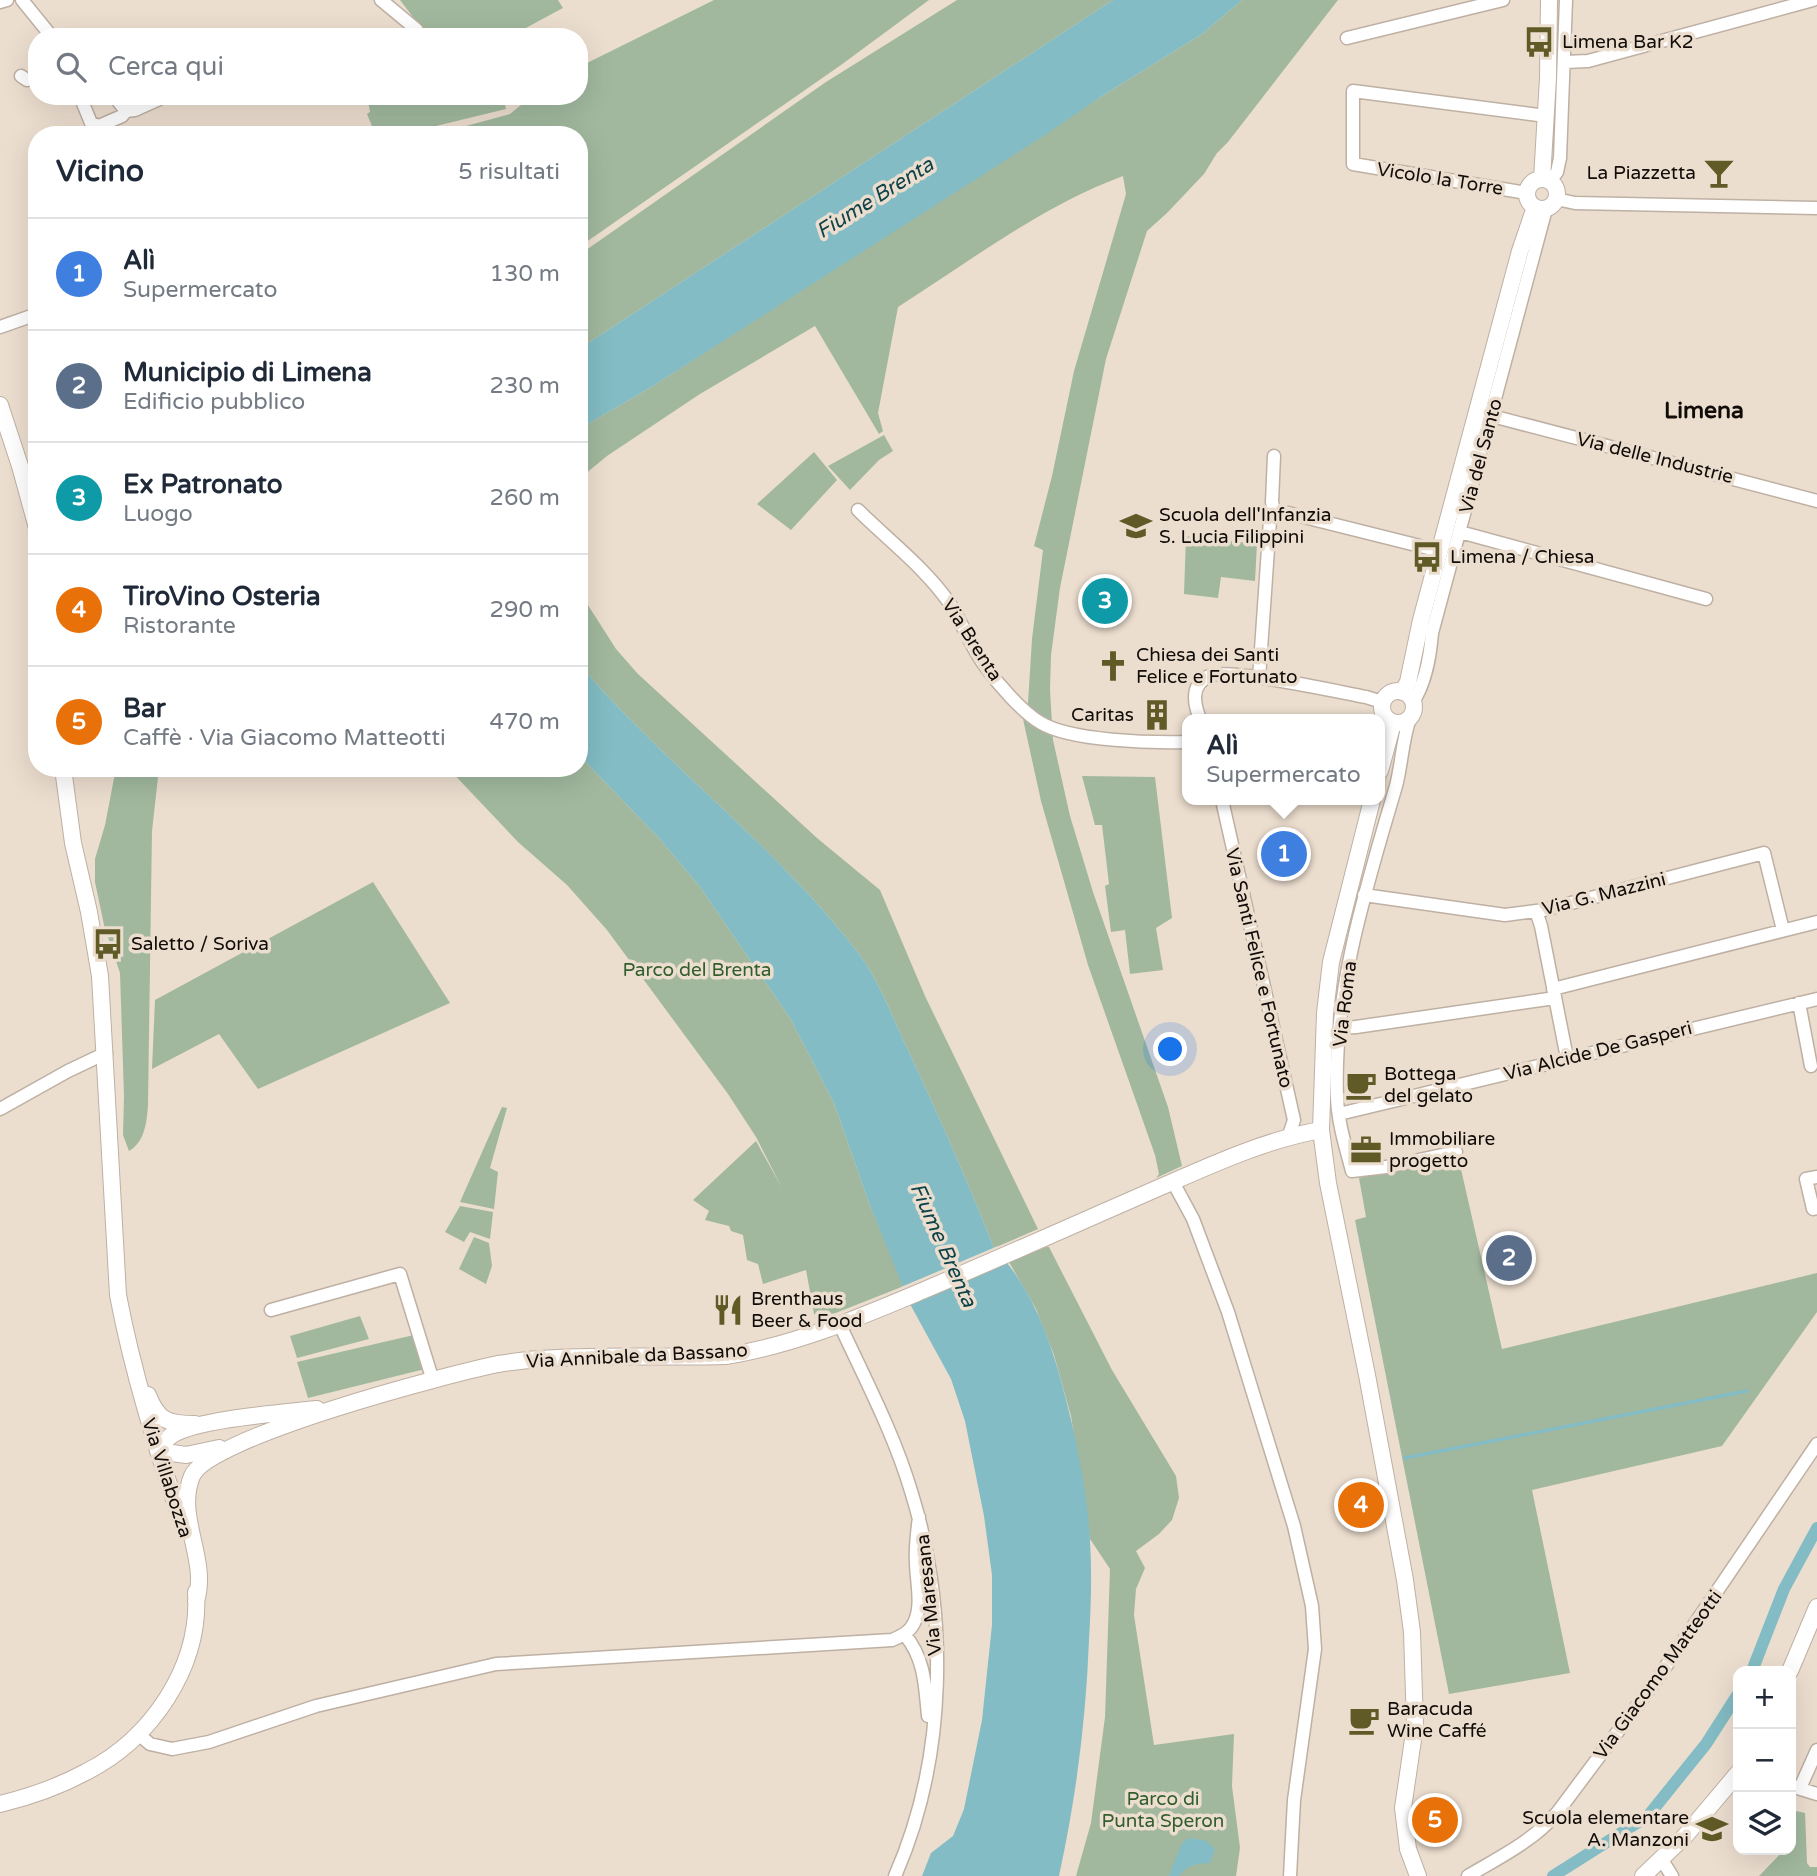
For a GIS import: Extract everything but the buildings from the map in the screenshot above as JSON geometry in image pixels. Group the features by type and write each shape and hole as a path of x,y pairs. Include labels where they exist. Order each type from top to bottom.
{"street":[{"path":"0,2 7,0"},
{"path":"22,0 45,28"},
{"path":"381,0 415,28"},
{"path":"1347,38 1455,6 1503,0"},
{"path":"1546,180 1549,0"},
{"path":"1541,202 1534,182 1546,180 1557,172 1560,149 1566,0"},
{"path":"1564,62 1588,61 1812,0"},
{"path":"21,76 28,80"},
{"name":"Vicolo la Torre","path":"1546,118 1353,91 1353,164 1541,202 1817,208"},
{"path":"83,105 90,123 99,126 122,116 126,111 146,105"},
{"path":"121,105 126,111"},
{"path":"1385,716 1393,723 1402,723 1408,704 1408,682 1421,620 1520,251 1541,202 1555,186 1546,180"},
{"name":"Via del Santo","path":"1408,704 1419,692 1430,657 1432,633 1492,416 1541,202"},
{"path":"0,327 28,317"},
{"path":"0,405 28,495"},
{"name":"Via delle Industrie","path":"1492,416 1817,501"},
{"path":"1274,456 1272,502 1275,514"},
{"name":"Via Brenta","path":"858,509 921,569 949,602 969,642 986,667 1034,718 1058,730 1091,736 1182,742"},
{"path":"1259,678 1270,520 1275,514 1288,513 1440,551"},
{"path":"1460,532 1706,599"},
{"path":"1198,714 1193,701 1202,681 1211,675 1259,678 1382,702"},
{"path":"1384,714 1382,702 1387,695 1394,692 1408,704"},
{"name":"Via Roma","path":"1408,704 1401,766 1364,895 1343,989 1337,1099 1352,1171 1386,1167 1457,1152"},
{"path":"1385,753 1393,723"},
{"name":"Via Villabozza","path":"0,1804 87,1772 114,1755 157,1713 181,1673 193,1634 196,1601 194,1570 188,1543 126,1339 118,1295 112,1226 106,1053 96,944 73,843 65,777"},
{"name":"Via Santi Felice e Fortunato","path":"1223,805 1293,1114 1293,1128 1289,1135"},
{"path":"1371,805 1331,962 1325,1013 1321,1130 1328,1183 1374,1414 1410,1619 1415,1726 1403,1808 1408,1849 1418,1876"},
{"path":"1375,805 1385,817"},
{"name":"Via G. Mazzini","path":"1364,895 1505,915 1536,911 1764,853 1783,930"},
{"path":"1536,911 1567,1058"},
{"path":"1340,1028 1554,994 1817,922"},
{"name":"Via Alcide De Gasperi","path":"1339,1114 1817,999"},
{"path":"1799,1003 1811,1066"},
{"path":"0,1110 68,1071 106,1053"},
{"name":"Via Annibale da Bassano","path":"196,1601 200,1590 200,1573 187,1514 188,1493 193,1474 207,1459 245,1441 341,1406 498,1364 542,1359 726,1356 755,1352 847,1322 1289,1135 1321,1130"},
{"path":"1817,1177 1806,1179 1813,1209 1817,1208"},
{"path":"1173,1182 1193,1219 1228,1312 1294,1526 1312,1606 1315,1649 1294,1800 1290,1876"},
{"path":"271,1310 400,1274 433,1381"},
{"name":"Via Maresana","path":"847,1322 919,1517 928,1561 936,1639 932,1736 924,1786 895,1876"},
{"name":"Via Annibale da Bassano","path":"126,1339 139,1363 149,1398 160,1416 176,1424 212,1424"},
{"name":"Via Annibale da Bassano","path":"158,1451 172,1435 212,1424 341,1406"},
{"name":"Via Annibale da Bassano","path":"158,1451 186,1455 245,1441"},
{"name":"Via Giacomo Matteotti","path":"1468,1876 1527,1841 1543,1829 1557,1813 1660,1675 1817,1444"},
{"path":"137,1733 150,1744 172,1749 209,1742 316,1706 495,1664 892,1640 905,1635 914,1622 918,1606 915,1544 919,1517"},
{"path":"1792,1666 1817,1607"},
{"path":"905,1635 922,1663 932,1736"},
{"path":"1796,1785 1817,1751"},
{"path":"1643,1876 1662,1860 1733,1779"},
{"path":"1796,1787 1817,1794"},
{"path":"1662,1860 1672,1876"}],"green space":[{"path":"400,0 558,0 563,8 526,28 421,28"},
{"path":"714,0 929,0 841,65 588,241 588,126 466,126 510,114 521,105 588,105 588,63"},
{"path":"957,0 1113,0 588,343 588,249 826,82"},
{"path":"1242,0 1338,0 1217,153 1204,174 1147,231 1106,359 1060,588 1051,655 1053,740 1070,816 1093,892 1168,1107 1182,1166 1156,1178 1159,1174 1155,1155 1088,965 1041,801 1023,719 1028,703 1032,639 1043,550 1034,546 1074,371 1126,194 1123,176 1093,188 1035,219 898,307 878,413 883,431 879,434 815,326 700,394 588,472 588,424 653,386 1202,34"},
{"path":"369,105 505,105 506,109 436,126 372,126 367,114 370,112"},
{"path":"884,435 893,451 879,460 850,490 828,466"},
{"path":"814,452 837,480 791,530 757,504"},
{"path":"1186,536 1257,544 1255,581 1221,577 1218,598 1184,594"},
{"path":"588,605 616,649 638,674 817,838 880,890 925,996 1038,1229 994,1248 930,1098 864,961 824,911 790,875 612,701 588,674"},
{"name":"Parco del Brenta","path":"588,764 659,838 700,887 790,1018 834,1103 869,1203 904,1286 823,1318 814,1314 806,1270 763,1284 758,1264 747,1260 743,1235 731,1231 729,1226 705,1220 709,1211 693,1200 756,1141 782,1188 756,1137 728,1094 607,930 567,885 518,842 457,777 588,777"},
{"path":"1082,776 1155,777 1172,918 1156,928 1163,970 1130,974 1125,930 1111,932 1105,886 1109,884 1102,825 1095,825"},
{"path":"114,777 158,777 152,831 148,1111 142,1137 129,1151 123,1135 120,973 104,925 95,882 95,859"},
{"path":"373,882 450,1003 258,1089 219,1034 152,1069 155,1000"},
{"path":"502,1107 507,1108 490,1168 498,1172 494,1209 460,1202"},
{"path":"1458,1156 1502,1349 1817,1273 1817,1312 1722,1446 1532,1490 1570,1673 1449,1694 1355,1220 1366,1217 1359,1178"},
{"path":"460,1206 493,1212 490,1239 470,1232 464,1242 445,1232"},
{"path":"474,1237 489,1243 492,1266 486,1284 459,1269"},
{"name":"Parco di Punta Speron","path":"1049,1247 1112,1370 1176,1476 1179,1498 1172,1520 1159,1534 1136,1551 1145,1568 1136,1589 1134,1615 1154,1745 1234,1734 1232,1786 1240,1848 1236,1876 1076,1876 1091,1823 1105,1717 1110,1569 1090,1539 1071,1416 1054,1355 1036,1309 1009,1262"},
{"path":"360,1316 369,1339 297,1358 290,1336"},
{"path":"414,1335 425,1369 308,1398 297,1362"},
{"path":"1796,1811 1805,1813 1807,1863 1810,1867 1817,1867 1817,1876 1759,1876 1779,1855 1796,1855"}],"water":[{"name":"Fiume Brenta","path":"1113,0 1242,0 1202,34 653,386 588,424 588,343"},
{"name":"Fiume Brenta","path":"588,674 647,736 790,875 824,911 864,961 930,1098 994,1248 1019,1279 1038,1313 1052,1350 1072,1425 1089,1521 1091,1565 1088,1670 1083,1729 1059,1876 922,1876 931,1853 953,1836 964,1809 982,1720 992,1625 992,1575 984,1516 965,1421 951,1379 910,1304 869,1203 834,1103 790,1018 700,887 659,838 588,764"},
{"path":"1188,1838 1207,1841 1215,1850 1210,1863 1189,1867 1179,1876 1169,1876 1181,1845"}],"pier":[{"path":"998,1246 1012,1261 907,1305 901,1287"}],"waterway":[{"path":"1405,1458 1747,1391"},
{"path":"1754,1666 1784,1589 1817,1528"},
{"path":"1553,1876 1648,1816 1706,1744 1733,1702"}],"place":[{"name":"Limena Bar K2","path":"1539,42"},
{"name":"La Piazzetta","path":"1719,173"},
{"name":"Scuola dell'Infanzia S. Lucia Filippini","path":"1136,526"},
{"name":"Limena / Chiesa","path":"1427,557"},
{"name":"Ex Patronato","path":"1105,601"},
{"name":"Chiesa dei Santi Felice e Fortunato","path":"1113,666"},
{"name":"Caritas","path":"1157,715"},
{"name":"Alì","path":"1284,854"},
{"name":"Saletto / Soriva","path":"108,944"},
{"name":"Bottega del gelato","path":"1361,1085"},
{"name":"Immobiliare progetto","path":"1366,1150"},
{"name":"Municipio di Limena","path":"1509,1258"},
{"name":"Brenthaus Beer & Food","path":"728,1310"},
{"name":"TiroVino Osteria","path":"1361,1505"},
{"name":"Baracuda Wine Caffé","path":"1364,1720"},
{"name":"Bar","path":"1435,1820"},
{"name":"Scuola elementare A. Manzoni","path":"1712,1829"}],"district":[{"name":"Limena","path":"1704,411"}]}
